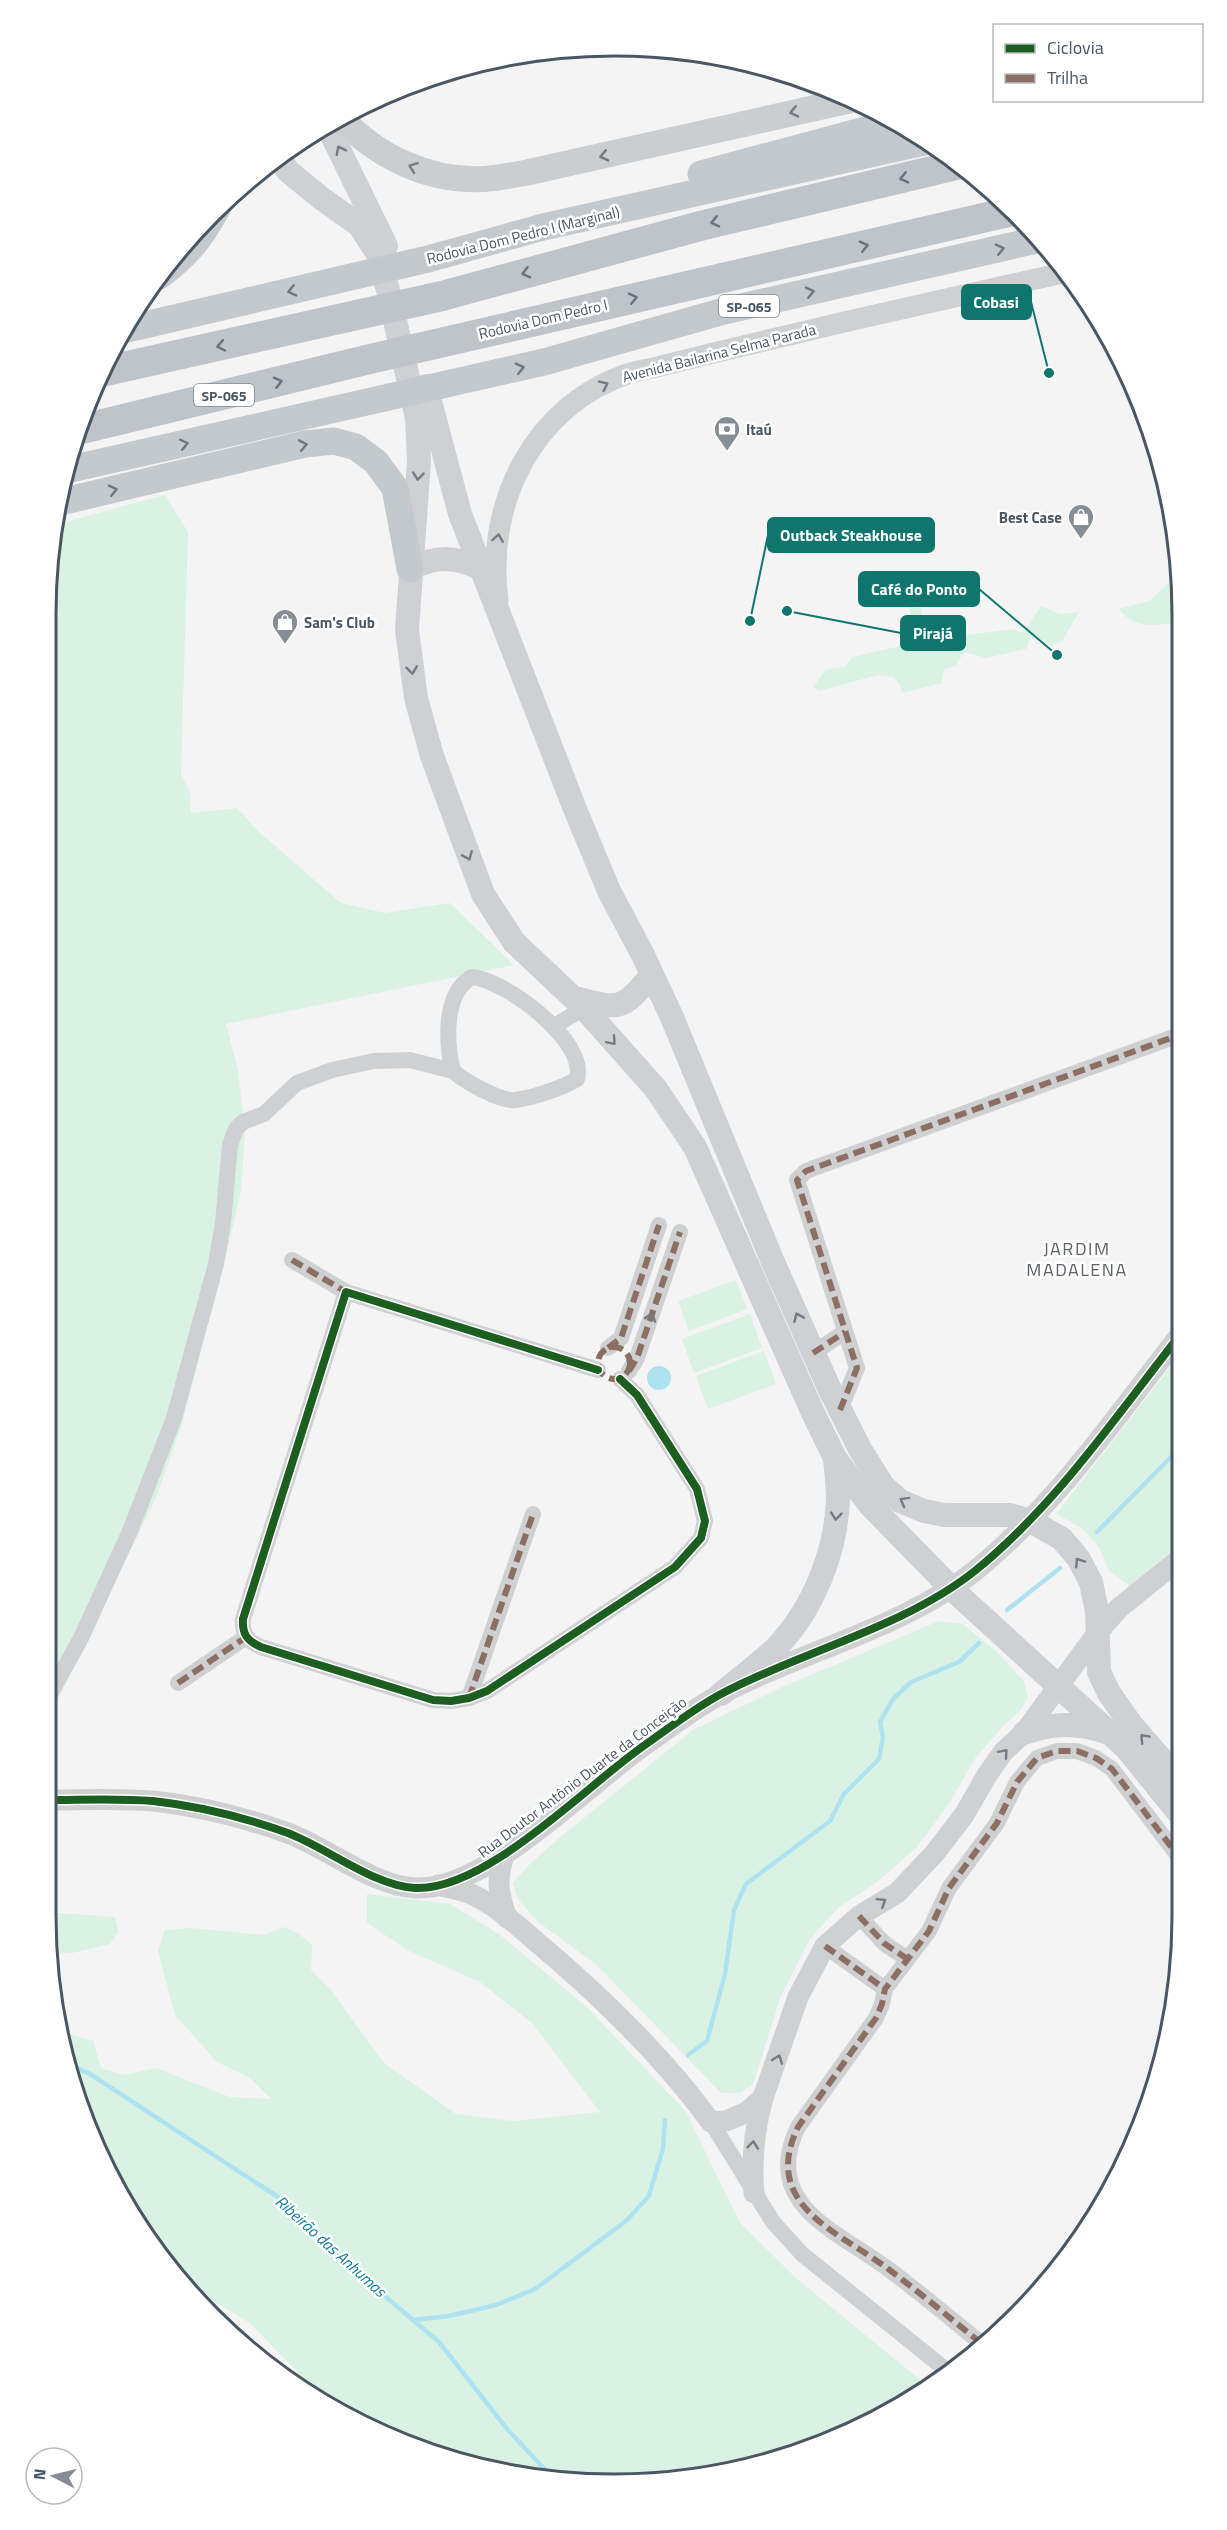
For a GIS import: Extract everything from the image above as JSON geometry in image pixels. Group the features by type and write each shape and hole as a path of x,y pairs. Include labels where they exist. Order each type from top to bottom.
{"highway":[{"path":"543,227 627,194 883,125"},
{"name":"Rodovia Dom Pedro I (Marginal)","path":"134,327 428,259 543,227 915,144"},
{"path":"112,370 442,296 704,225 948,167"},
{"name":"Rodovia Dom Pedro I","path":"87,428 370,359 1002,214"},
{"name":"SP-065","path":"75,468 376,402 544,362 724,311 1029,242"},
{"path":"67,500 305,444 334,441 356,447 376,462 395,488 410,569"}],"main road":[{"path":"346,124 382,154 403,163 446,177 483,179 537,171 838,103"},
{"path":"331,133 378,226 392,261 450,485 575,809 609,891 652,975 813,1353 860,1449 883,1486 900,1501 924,1511 945,1515 998,1514 1031,1521 1062,1539 1077,1558 1091,1582 1097,1611 1099,1672 1109,1693 1130,1723 1172,1771"},
{"path":"283,164 288,171 321,198 359,225 378,254 410,378 417,418 419,461 407,630 416,698 432,756 454,821 483,894 514,942 578,1002 656,1089 695,1147 813,1413 835,1458 870,1506 952,1589 1026,1659 1058,1684 1127,1749 1172,1805"},
{"path":"410,569 434,559 449,558 483,570"},
{"path":"578,1002 614,1008 625,1004 652,975"},
{"path":"721,1694 775,1649 810,1603 831,1550 836,1522 838,1497 835,1458"},
{"path":"1024,1733 1047,1726 1070,1723 1109,1733"}],"street":[{"name":"Avenida Bailarina Selma Parada","path":"501,617 496,583 496,549 501,515 511,484 544,430 598,387 629,373 1056,274"},
{"path":"56,1683 81,1638 130,1531 174,1418 216,1264 223,1224 230,1145 236,1129 243,1122 264,1114 297,1083 332,1070 374,1061 410,1060 453,1071 464,1082 505,1099 515,1100 567,1085 577,1079 579,1072 566,1041 555,1029 521,1000 497,984 472,978 461,983 453,998 449,1040 453,1071"},
{"path":"555,1029 578,1002"},
{"path":"840,1410 858,1368 797,1180 806,1172 1172,1038"},
{"path":"598,1370 600,1356 621,1338 659,1225"},
{"path":"292,1260 346,1292 598,1370 608,1379 624,1375 637,1358 680,1232"},
{"path":"346,1292 243,1618 243,1630 246,1637 261,1647 433,1700 470,1698 504,1681 675,1567 701,1538 705,1521 697,1489 624,1375"},
{"path":"813,1353 845,1332"},
{"name":"Rua Doutor Antônio Duarte da Conceição","path":"56,1800 152,1801 220,1813 288,1833 391,1883 415,1888 438,1885 481,1870 504,1855 624,1759 692,1711 721,1694 858,1634 952,1589 1031,1521 1172,1345"},
{"path":"608,1348 615,1347 625,1351 630,1361 624,1375"},
{"path":"470,1698 533,1514"},
{"path":"754,2193 752,2151 755,2124 798,1997 825,1946 859,1916 897,1893 934,1854 964,1815 1004,1751 1024,1733 1098,1632 1119,1608 1172,1565"},
{"path":"178,1683 246,1637"},
{"path":"977,2340 886,2267 829,2231 811,2216 792,2183 788,2158 793,2139 798,2127 876,2018 885,1989 906,1958 929,1931 949,1888 997,1823 1017,1782 1037,1758 1058,1752 1077,1751 1096,1758 1112,1769 1172,1848"},
{"path":"504,1855 499,1870 498,1894 507,1918"},
{"path":"438,1885 473,1894 507,1918 627,2024 681,2081 711,2122 773,2222 802,2254 942,2367"},
{"path":"859,1916 885,1944 906,1958"},
{"path":"825,1946 885,1989"},
{"path":"711,2122 726,2121 747,2112 763,2098"}],"green space":[{"path":"165,495 188,532 181,774 190,793 191,813 237,808 259,832 341,903 385,913 450,903 514,965 226,1024 238,1071 245,1131 241,1191 228,1248 181,1428 155,1500 56,1703 56,614 57,577 63,523"},
{"path":"1170,582 1172,623 1159,625 1137,623 1119,609 1149,601"},
{"path":"916,586 922,616 960,636 1013,629 1023,633 1041,606 1060,614 1079,612 1062,641 1051,645 1037,637 1030,639 1026,649 986,658 964,652 956,665 944,670 942,683 902,693 894,677 878,675 819,691 813,687 826,669 845,667 852,657 905,645 911,610 904,588"},
{"path":"736,1280 747,1309 689,1331 678,1301"},
{"path":"750,1314 762,1348 694,1373 682,1339"},
{"path":"764,1351 776,1384 708,1409 696,1376"},
{"path":"1172,1365 1172,1551 1130,1586 1109,1571 1099,1547 1082,1528 1056,1514"},
{"path":"939,1621 963,1624 997,1652 1024,1681 1028,1697 1020,1711 1004,1725 976,1757 948,1805 917,1847 877,1882 839,1907 810,1939 781,1996 753,2084 740,2093 721,2093 598,1966 537,1921 517,1898 513,1883 558,1839 693,1730 780,1688"},
{"path":"367,1894 450,1904 499,1934 587,2007 686,2112 740,2223 796,2278 922,2381 860,2417 793,2445 722,2464 686,2470 614,2474 541,2470 505,2464 434,2445 367,2417 308,2383 250,2323 206,2296 150,2227 130,2196 98,2130 85,2096 68,2034 93,2041 101,2068 125,2075 156,2068 230,2097 271,2099 250,2078 217,2062 175,2015 158,1951 165,1930 190,1928 264,1935 283,1927 298,1933 312,1945 311,1970 331,1990 384,2063 456,2114 513,2121 600,2112 532,2023 480,1982 409,1951 367,1923"},
{"path":"56,1913 115,1917 118,1932 110,1944 72,1953 57,1954"}],"water":[{"path":"659,1366 664,1367 670,1373 670,1383 664,1389 659,1390 654,1389 648,1383 647,1378 648,1373 654,1367"}],"waterway":[{"path":"1097,1532 1172,1456"},
{"path":"1007,1610 1060,1568"},
{"path":"688,2055 707,2041 725,1974 734,1910 746,1884 830,1821 844,1794 879,1759 883,1737 880,1722 893,1699 911,1682 959,1662 979,1643"},
{"name":"Ribeirão das Anhumas","path":"77,2068 90,2074 278,2197 379,2291 439,2342 507,2429 546,2470"},
{"path":"413,2320 449,2316 496,2305 535,2289 626,2221 649,2196 663,2148 665,2120"}],"marked path":[{"path":"840,1410 857,1368 797,1180 806,1171 1172,1038"},
{"path":"608,1348 621,1338 659,1225"},
{"path":"629,1371 637,1358 680,1232"},
{"path":"292,1260 346,1292"},
{"path":"813,1353 845,1332"},
{"path":"614,1347 625,1352 630,1363 625,1374 614,1379 603,1374 598,1363 603,1352 614,1347"},
{"path":"469,1698 533,1514"},
{"path":"178,1683 246,1637"},
{"path":"977,2340 887,2268 810,2213 797,2196 789,2177 789,2154 798,2127 876,2018 885,1989 929,1931 949,1888 997,1823 1017,1782 1037,1758 1057,1751 1077,1751 1096,1758 1112,1769 1172,1848"},
{"path":"859,1916 885,1944 906,1958"},
{"path":"825,1946 885,1989"}],"cycle path":[{"path":"598,1370 346,1292 243,1619 246,1636 261,1647 433,1700 451,1701 469,1698 487,1691 675,1567 701,1538 705,1521 697,1489 637,1395 620,1379"},
{"path":"56,1800 153,1801 220,1813 300,1838 366,1873 399,1886 415,1888 443,1884 472,1873 534,1834 642,1747 711,1700 752,1679 917,1608 976,1570 1033,1517 1059,1488 1109,1428 1172,1345"}],"place":[{"name":"Cobasi","path":"1049,373"},
{"name":"Itaú","path":"727,452"},
{"name":"Best Case","path":"1081,540"},
{"name":"Pirajá","path":"787,611"},
{"name":"Outback Steakhouse","path":"750,621"},
{"name":"Sam's Club","path":"285,645"},
{"name":"Café do Ponto","path":"1057,655"}],"district":[{"name":"JARDIM MADALENA","path":"1077,1258"}]}
